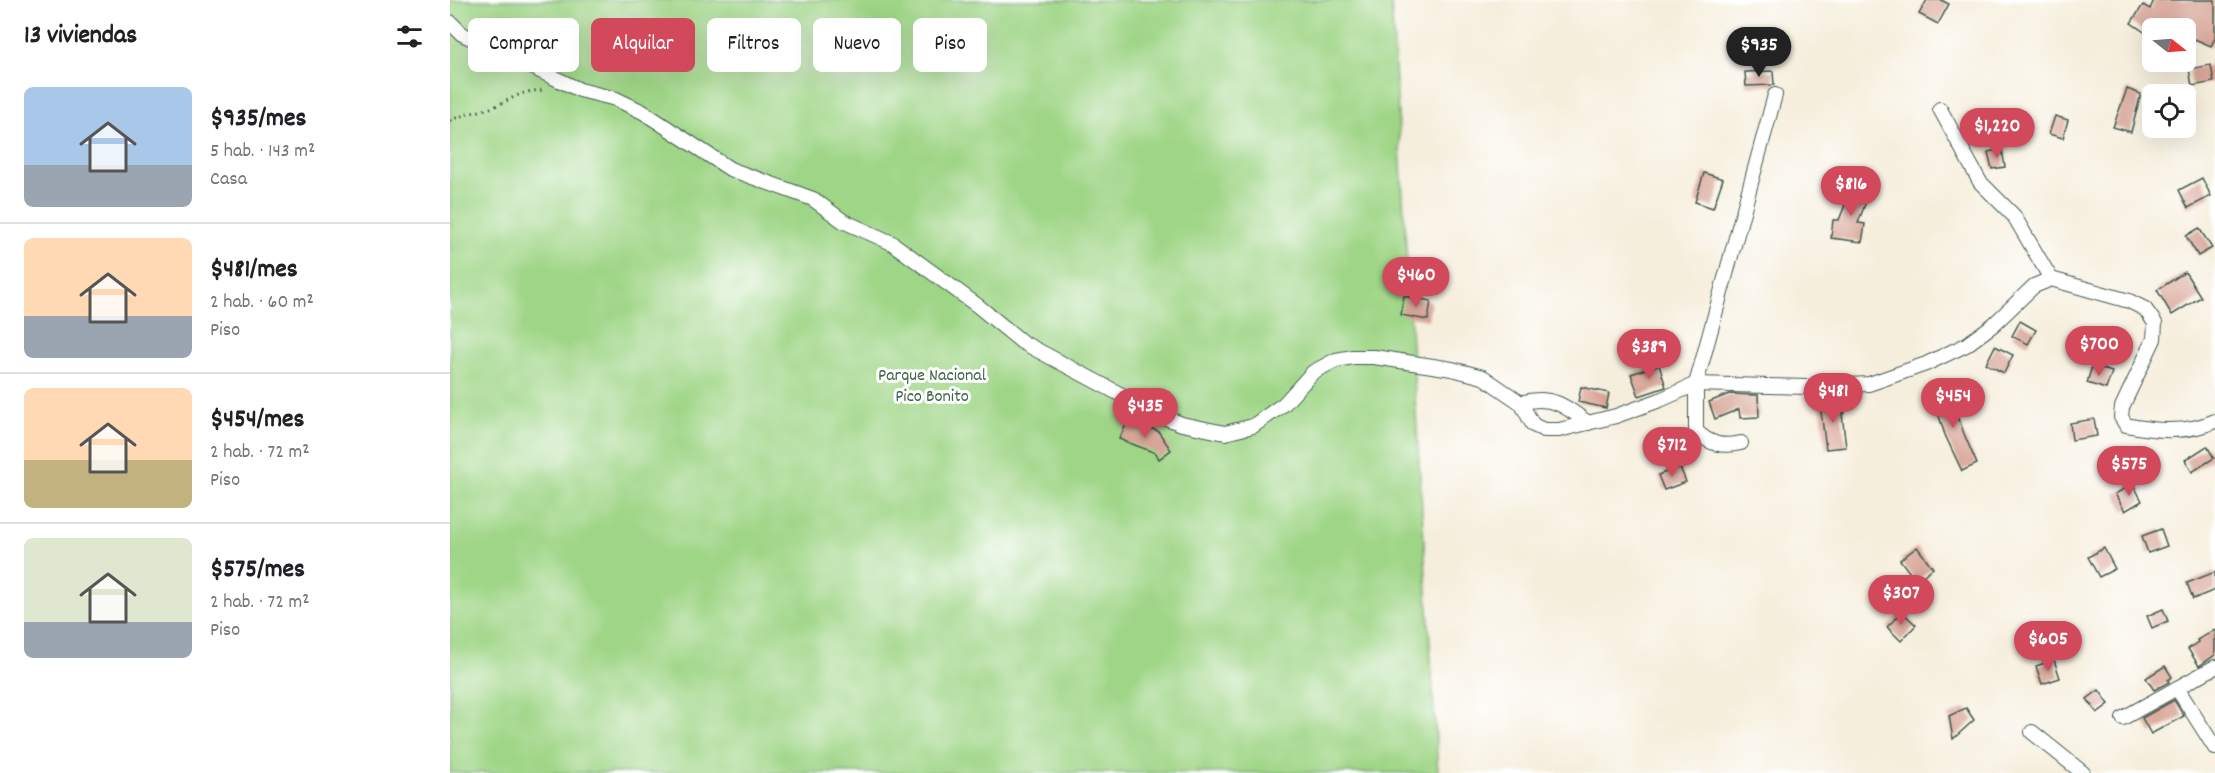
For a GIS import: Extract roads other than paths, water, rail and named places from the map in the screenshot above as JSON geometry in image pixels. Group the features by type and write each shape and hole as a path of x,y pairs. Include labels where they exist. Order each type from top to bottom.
{"street":[{"path":"450,22 462,34 580,90 616,99 643,112 730,169 813,199 843,221 892,243 978,306 1022,342 1161,416 1182,424 1225,433 1253,426 1284,404 1313,372 1336,360 1353,357 1374,357 1483,376 1521,403 1533,425 1544,430 1559,430 1588,423 1649,404 1696,384 1807,387 1869,384 1926,364 1966,345 1993,325 2034,286 2051,279 2129,301 2145,309 2155,323 2154,339 2122,407 2121,417 2126,425 2147,429 2182,430 2215,421"},
{"path":"1742,443 1726,446 1704,439 1696,431 1696,384 1775,95"},
{"path":"1940,109 1980,182 2014,216 2051,279"},
{"path":"1521,403 1536,398 1555,402 1573,411 1588,423"},
{"path":"2123,718 2215,667"},
{"path":"2177,688 2215,748"},
{"path":"2032,732 2083,773"}],"park label":[{"name":"Parque Nacional Pico Bonito","path":"932,386"}]}
